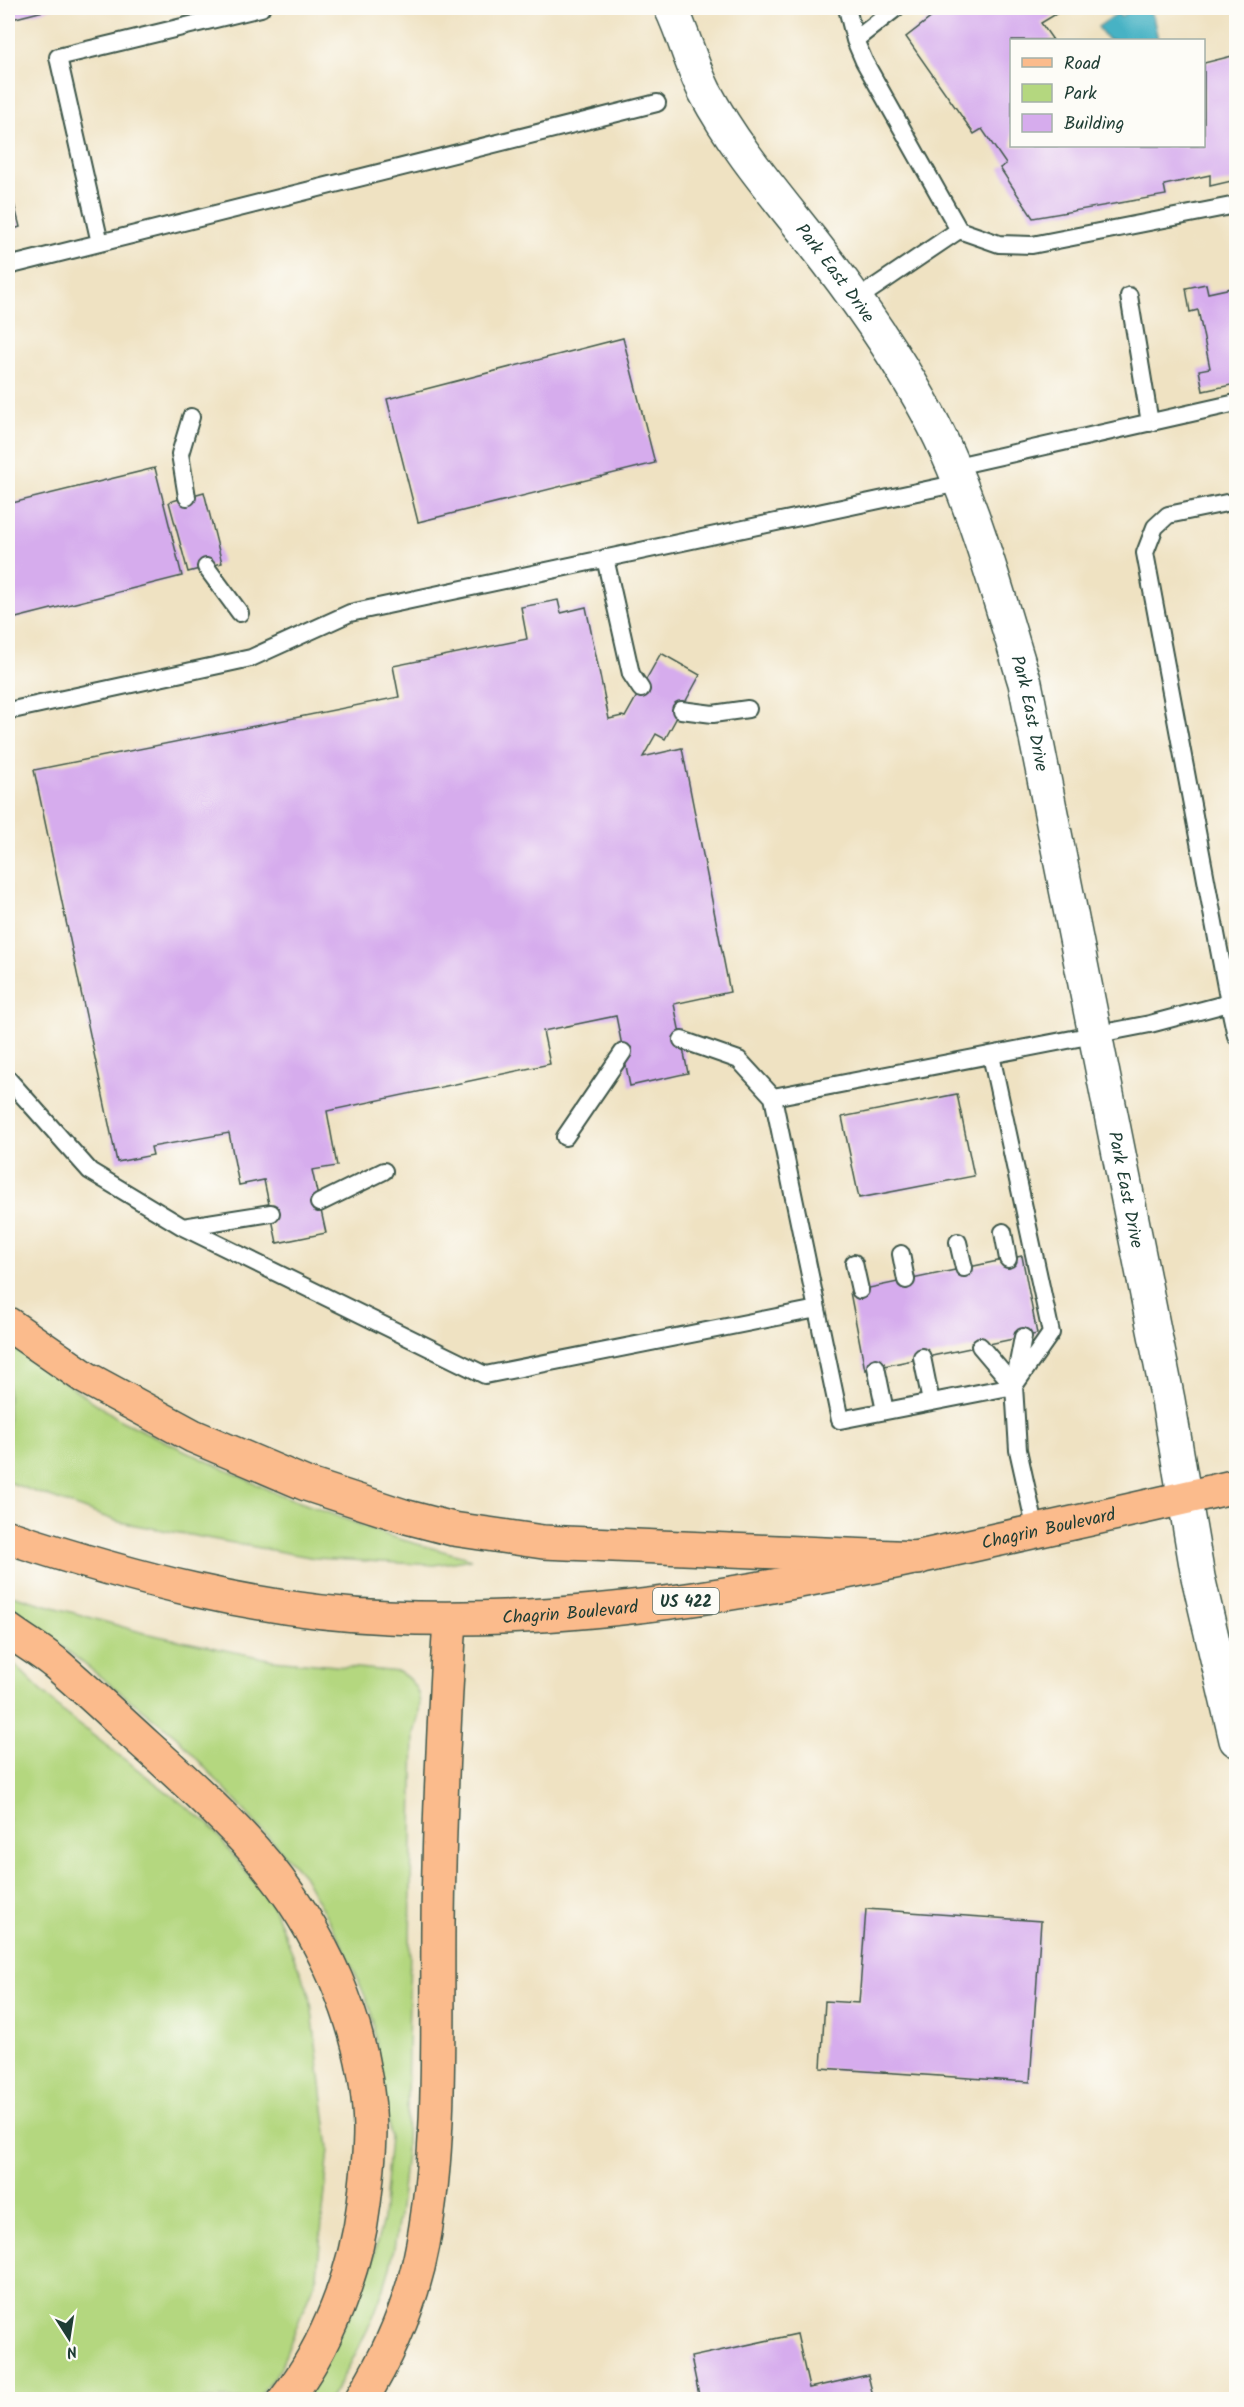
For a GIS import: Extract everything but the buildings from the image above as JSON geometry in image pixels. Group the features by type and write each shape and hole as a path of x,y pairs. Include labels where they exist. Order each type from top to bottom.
{"main road":[{"path":"8,1324 86,1378 193,1436 306,1484 356,1502 419,1520 501,1537 543,1542 918,1558"},
{"name":"Chagrin Boulevard","path":"8,1537 124,1573 248,1601 315,1611 386,1617 450,1618 605,1610 682,1601 918,1558 1236,1486"},
{"path":"361,2400 395,2335 411,2292 423,2246 430,2197 435,2098 439,1857 450,1618"},
{"path":"8,1630 52,1661 162,1759 255,1851 309,1927 329,1963 344,2002 359,2052 370,2128 368,2176 362,2221 352,2267 336,2310 314,2355 285,2400"}],"street":[{"name":"Park East Drive","path":"675,8 705,91 739,146 857,299 892,351 923,404 956,475 1024,683 1168,1400 1198,1577 1236,1740"}],"lane":[{"path":"100,243 58,57 261,8"},
{"path":"847,8 855,40 864,62 959,230 999,244 1032,245 1236,205"},
{"path":"855,40 896,8"},
{"path":"8,266 657,103"},
{"path":"857,299 959,230"},
{"path":"1129,296 1150,423"},
{"path":"8,711 251,658 350,613 605,558 956,475 1150,423 1236,403"},
{"path":"187,497 180,454 191,417"},
{"path":"1236,501 1168,515 1155,527 1145,553 1233,1002 1236,1036"},
{"path":"605,558 631,674 641,689"},
{"path":"206,567 240,613"},
{"path":"681,710 713,714 747,709"},
{"path":"773,1097 1150,1024 1233,1002"},
{"path":"682,1040 739,1060 773,1097 840,1420 1014,1386 1051,1333 991,1055"},
{"path":"566,1137 623,1052"},
{"path":"8,1079 90,1171 183,1227 485,1375 817,1309"},
{"path":"319,1203 384,1171"},
{"path":"183,1227 271,1213"},
{"path":"1003,1233 1008,1259"},
{"path":"958,1242 964,1268"},
{"path":"901,1254 906,1280"},
{"path":"854,1263 860,1290"},
{"path":"1023,1337 1014,1386 1018,1450 1036,1531"},
{"path":"980,1346 1014,1386"},
{"path":"922,1358 931,1402"},
{"path":"876,1367 885,1411"}],"green space":[{"path":"8,1344 122,1421 271,1491 392,1537 472,1559 434,1565 315,1558 119,1522 8,1482"},
{"path":"8,1594 144,1633 273,1660 399,1672 413,1684 417,1691 420,1707 414,1733 406,2153 399,2216 383,2292 359,2347 330,2399 301,2399 328,2358 371,2266 383,2219 390,2136 371,2010 344,1948 303,1875 176,1736 9,1605"},
{"path":"8,1658 64,1713 210,1825 273,1907 310,1995 329,2149 317,2275 280,2369 257,2399 8,2399"}],"water":[{"path":"1135,8 1144,8 1153,16 1158,39 1107,39 1098,27 1118,13 1120,17"}]}
